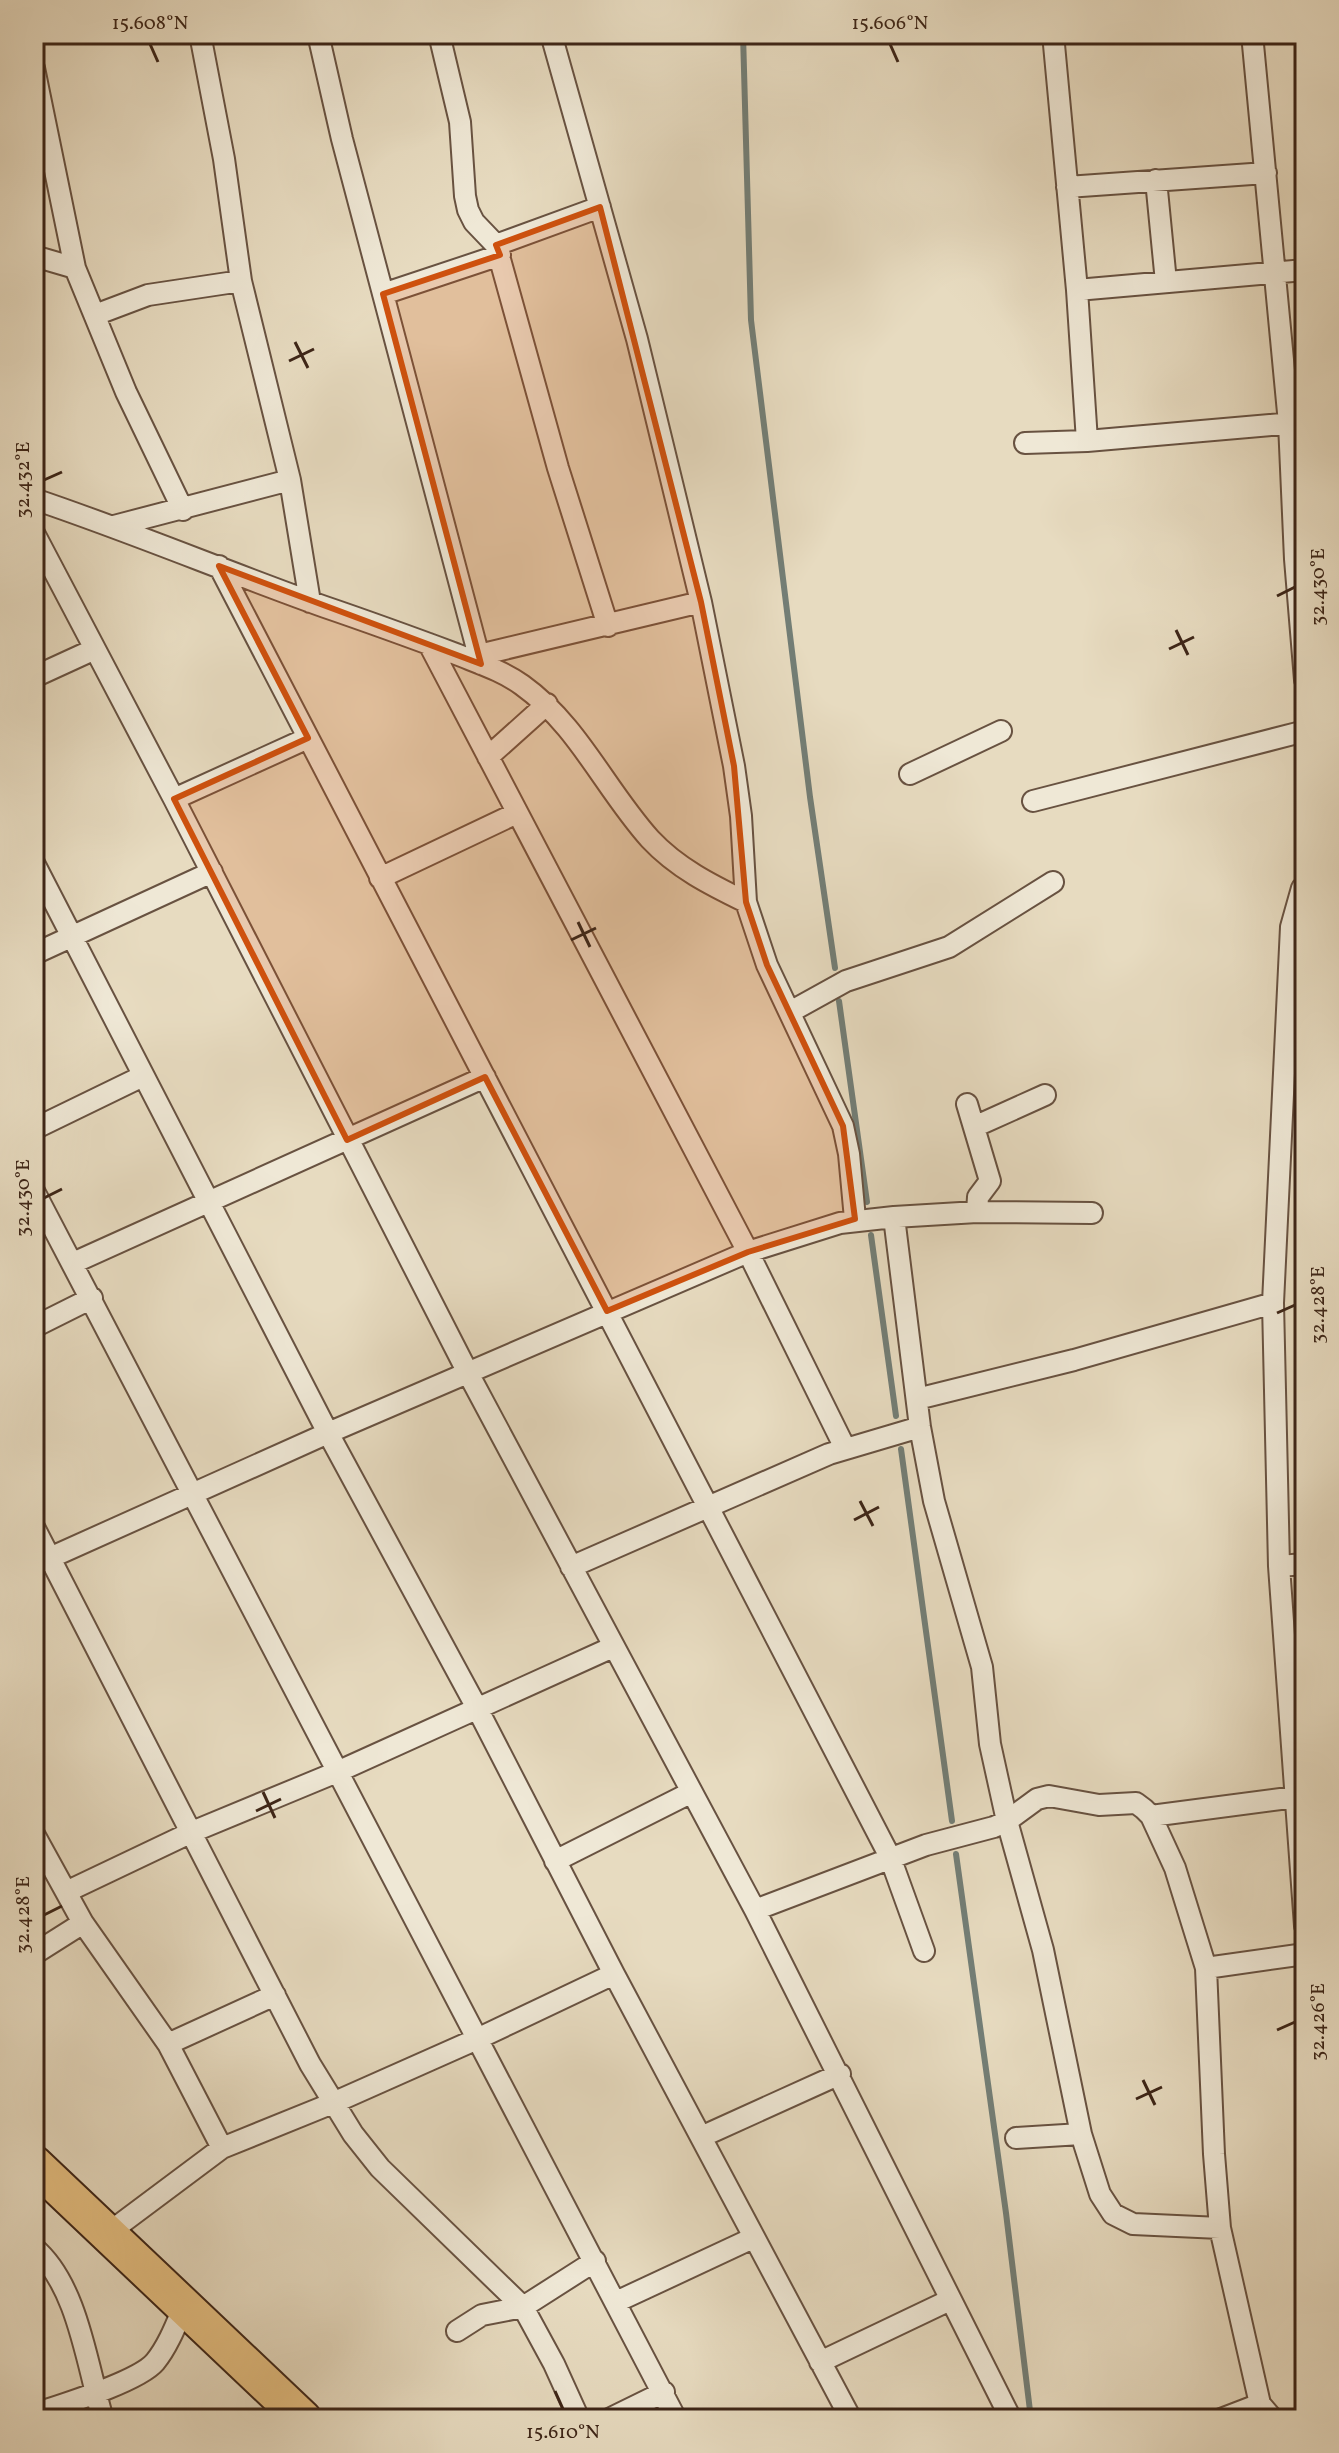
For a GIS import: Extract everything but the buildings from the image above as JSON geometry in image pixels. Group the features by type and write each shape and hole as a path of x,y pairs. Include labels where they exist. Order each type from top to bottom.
{"highway":[{"path":"34,2164 303,2419"}],"street":[{"path":"200,34 224,159 241,281 290,480 310,602"},
{"path":"318,34 480,660"},
{"path":"439,34 460,122 468,210 498,250 558,468 608,626"},
{"path":"551,34 637,339 701,602 734,766 741,816 746,902 767,965 843,1126 855,1219"},
{"path":"1053,34 1077,290 1087,441"},
{"path":"1252,34 1276,273 1297,423 1295,559 1305,680"},
{"path":"34,68 75,268 126,392 183,510"},
{"path":"1067,187 1266,173"},
{"path":"1156,180 1166,282"},
{"path":"383,294 600,207"},
{"path":"34,256 75,268"},
{"path":"1077,290 1305,270"},
{"path":"95,315 148,295 241,281"},
{"path":"1025,443 1087,441 1297,423"},
{"path":"114,526 290,480"},
{"path":"34,499 114,526 310,602 480,660 518,682 547,704 650,839 677,864 709,885 746,902"},
{"path":"34,533 212,872 468,1373 840,2074 1011,2419"},
{"path":"219,566 890,1857 924,1951"},
{"path":"480,660 701,602"},
{"path":"429,644 748,1252 845,1448"},
{"path":"34,677 95,649"},
{"path":"488,757 547,704"},
{"path":"910,774 1001,731"},
{"path":"1033,801 1305,731"},
{"path":"174,799 308,738"},
{"path":"380,878 517,813"},
{"path":"34,863 328,1433 477,1708 614,1974 851,2419"},
{"path":"34,954 212,872"},
{"path":"790,1012 846,981 949,947 1053,882"},
{"path":"1304,883 1291,927 1273,1303 1279,1566 1298,1735 1296,1797 1305,1926"},
{"path":"34,1129 143,1076"},
{"path":"73,1263 485,1077"},
{"path":"974,1127 1045,1095"},
{"path":"967,1104 990,1181 978,1197 977,1212"},
{"path":"34,1191 676,2419"},
{"path":"42,1562 328,1433 748,1252 855,1219 977,1212 1092,1213"},
{"path":"894,1217 920,1427 937,1516 982,1667 990,1744 1007,1821 1043,1950 1091,2172 1113,2214 1133,2224 1220,2228"},
{"path":"34,1327 92,1298"},
{"path":"917,1399 1074,1360 1273,1303"},
{"path":"571,1567 845,1448 920,1427"},
{"path":"34,1527 42,1562 192,1832 310,2064 333,2103 380,2168 523,2307 579,2419"},
{"path":"1279,1566 1305,1564"},
{"path":"66,1892 192,1832 337,1772 613,1647"},
{"path":"555,1861 690,1793"},
{"path":"755,1910 890,1857 1007,1821 1037,1799 1049,1796 1099,1805 1136,1803 1151,1816 1175,1868 1206,1968 1220,2228 1266,2411 1221,2419"},
{"path":"1151,1816 1296,1797"},
{"path":"34,1834 83,1923 168,2044 222,2148"},
{"path":"34,1954 83,1923"},
{"path":"1206,1968 1305,1954"},
{"path":"107,2234 222,2148 333,2103 614,1974"},
{"path":"168,2044 275,1995"},
{"path":"701,2137 840,2074"},
{"path":"1016,2138 1081,2134"},
{"path":"616,2302 753,2238"},
{"path":"34,2248 59,2279 70,2301 103,2419"},
{"path":"457,2331 482,2315 523,2307 595,2261"},
{"path":"820,2362 950,2300"},
{"path":"34,2414 95,2392 153,2365 167,2345 184,2306"},
{"path":"609,2419 664,2392"}],"highlighted area":[{"path":"600,207 701,602 734,766 746,902 767,965 843,1126 855,1219 748,1252 607,1311 485,1077 347,1140 174,799 308,738 219,566 481,664 383,294 500,255 496,245"}],"waterway":[{"path":"743,34 751,320 810,797 835,968"},
{"path":"839,1001 867,1202"},
{"path":"871,1235 896,1416"},
{"path":"901,1449 952,1821"},
{"path":"956,1854 1031,2419"}]}
